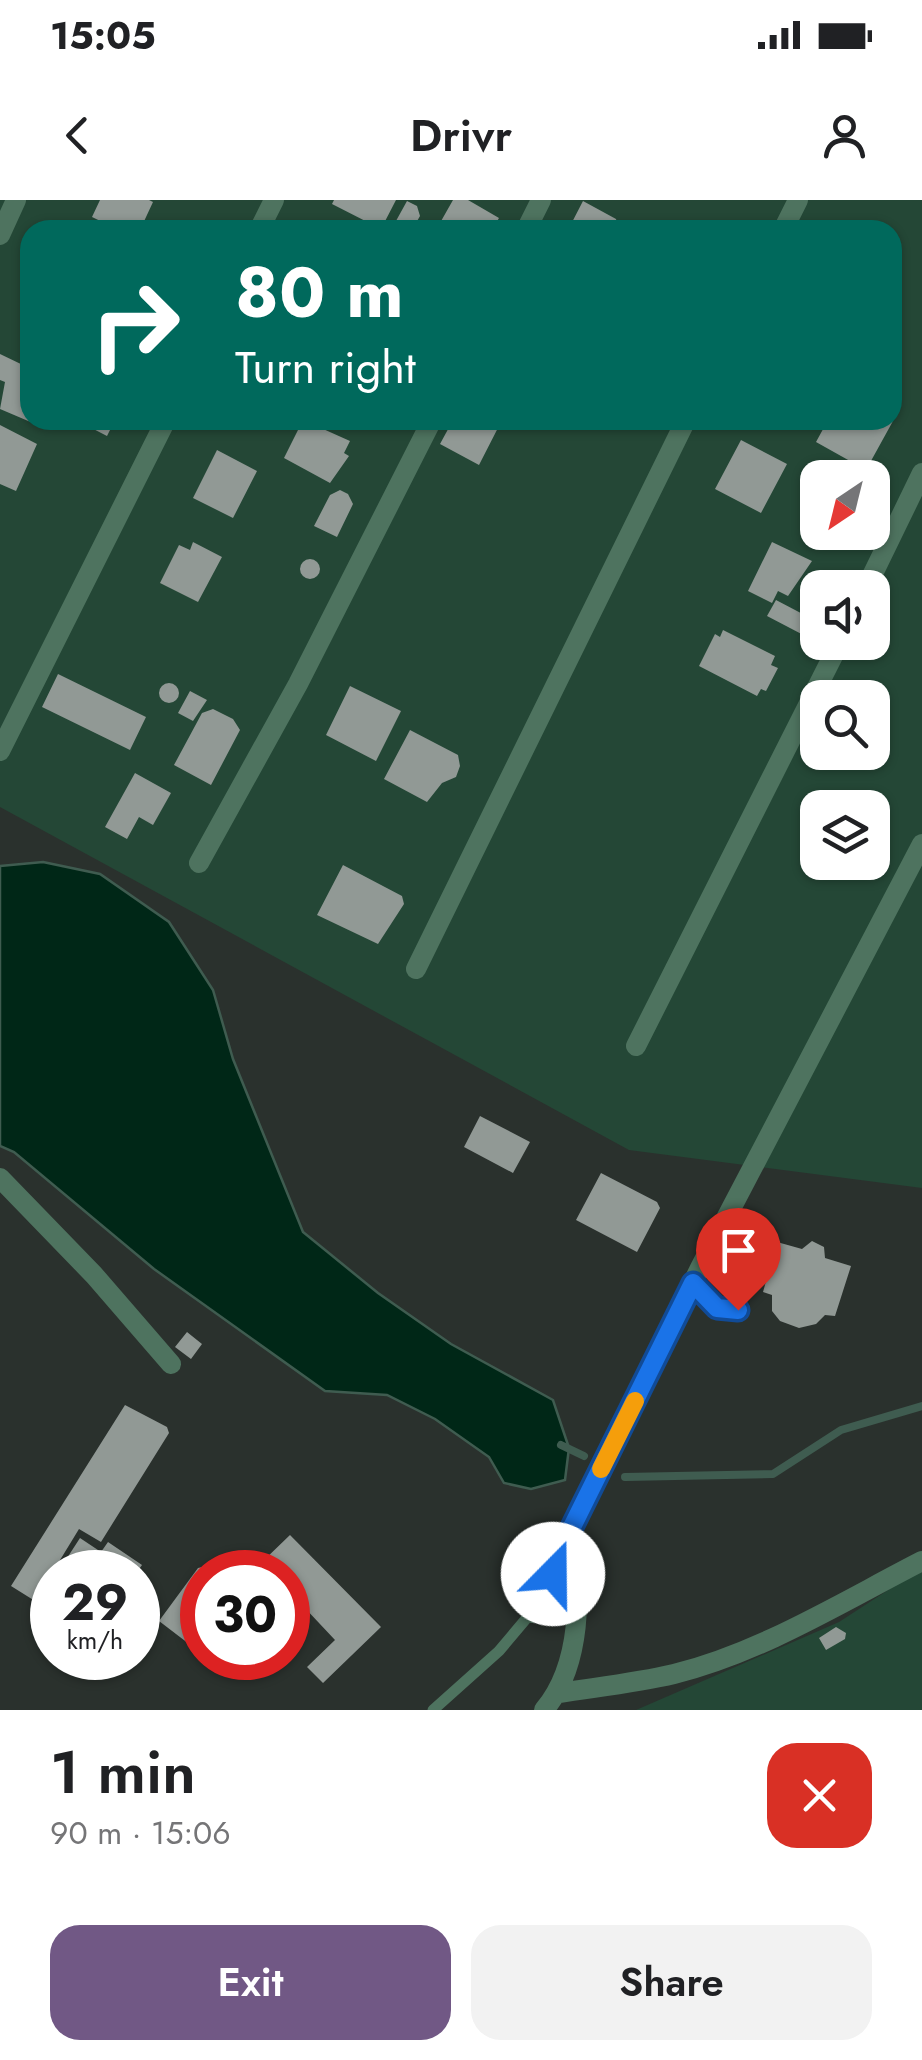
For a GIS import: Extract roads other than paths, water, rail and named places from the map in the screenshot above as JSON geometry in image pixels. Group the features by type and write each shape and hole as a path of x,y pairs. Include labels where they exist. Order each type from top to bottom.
{"street":[{"path":"0,234 16,200"},
{"path":"0,751 161,430"},
{"path":"198,863 298,684 427,430"},
{"path":"416,969 681,430"},
{"path":"875,570 922,473"},
{"path":"636,1046 831,660"},
{"path":"531,1613 693,1283 922,844"},
{"path":"0,1178 81,1261 171,1364"},
{"path":"544,1710 559,1693 572,1660 575,1604 571,1529"},
{"path":"559,1693 674,1674 726,1657 922,1561"}],"lane":[{"path":"693,1283 717,1308 738,1310"},
{"path":"433,1710 500,1651 531,1613"}],"waterway":[{"path":"625,1477 773,1474 841,1430 922,1406"},
{"path":"561,1445 584,1456"}]}
